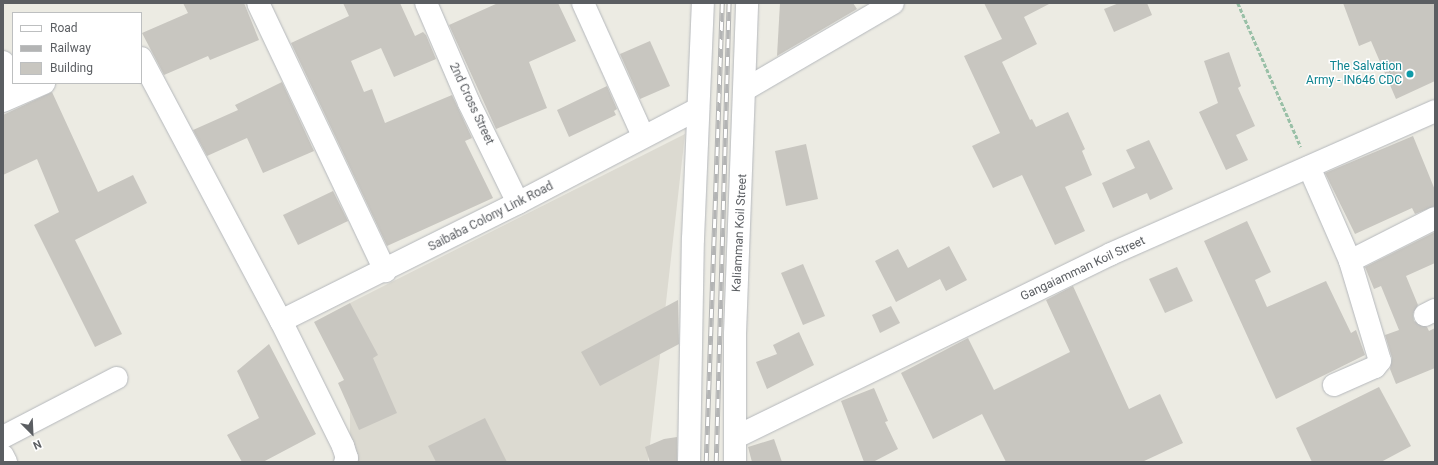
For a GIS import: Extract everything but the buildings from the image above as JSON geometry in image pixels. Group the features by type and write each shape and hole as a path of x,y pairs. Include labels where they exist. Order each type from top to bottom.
{"street":[{"path":"258,3 385,271"},
{"name":"2nd Cross Street","path":"426,3 469,104 518,203"},
{"path":"583,3 643,136"},
{"path":"690,462 698,109 703,3"},
{"name":"Kaliamman Koil Street","path":"735,462 735,334 746,89 747,3"},
{"path":"746,89 892,3"},
{"path":"142,60 281,321 343,446 347,458 345,462"},
{"path":"3,62 12,90 39,84"},
{"name":"Saibaba Colony Link Road","path":"281,321 385,271 518,203 643,136 698,109"},
{"name":"Gangaiamman Koil Street","path":"736,437 1111,254 1435,112"},
{"path":"1309,167 1350,261 1380,361 1375,367 1334,384"},
{"path":"1350,261 1435,218"},
{"path":"3,437 118,378"},
{"path":"3,456 6,462"}],"path":[{"path":"1238,3 1309,167"}],"shaded area":[{"path":"685,134 648,462 350,462 350,303"}],"railway":[{"path":"706,462 722,3"},
{"path":"716,462 729,3"}],"place":[{"name":"The Salvation Army - IN646 CDC","path":"1410,74"}]}
